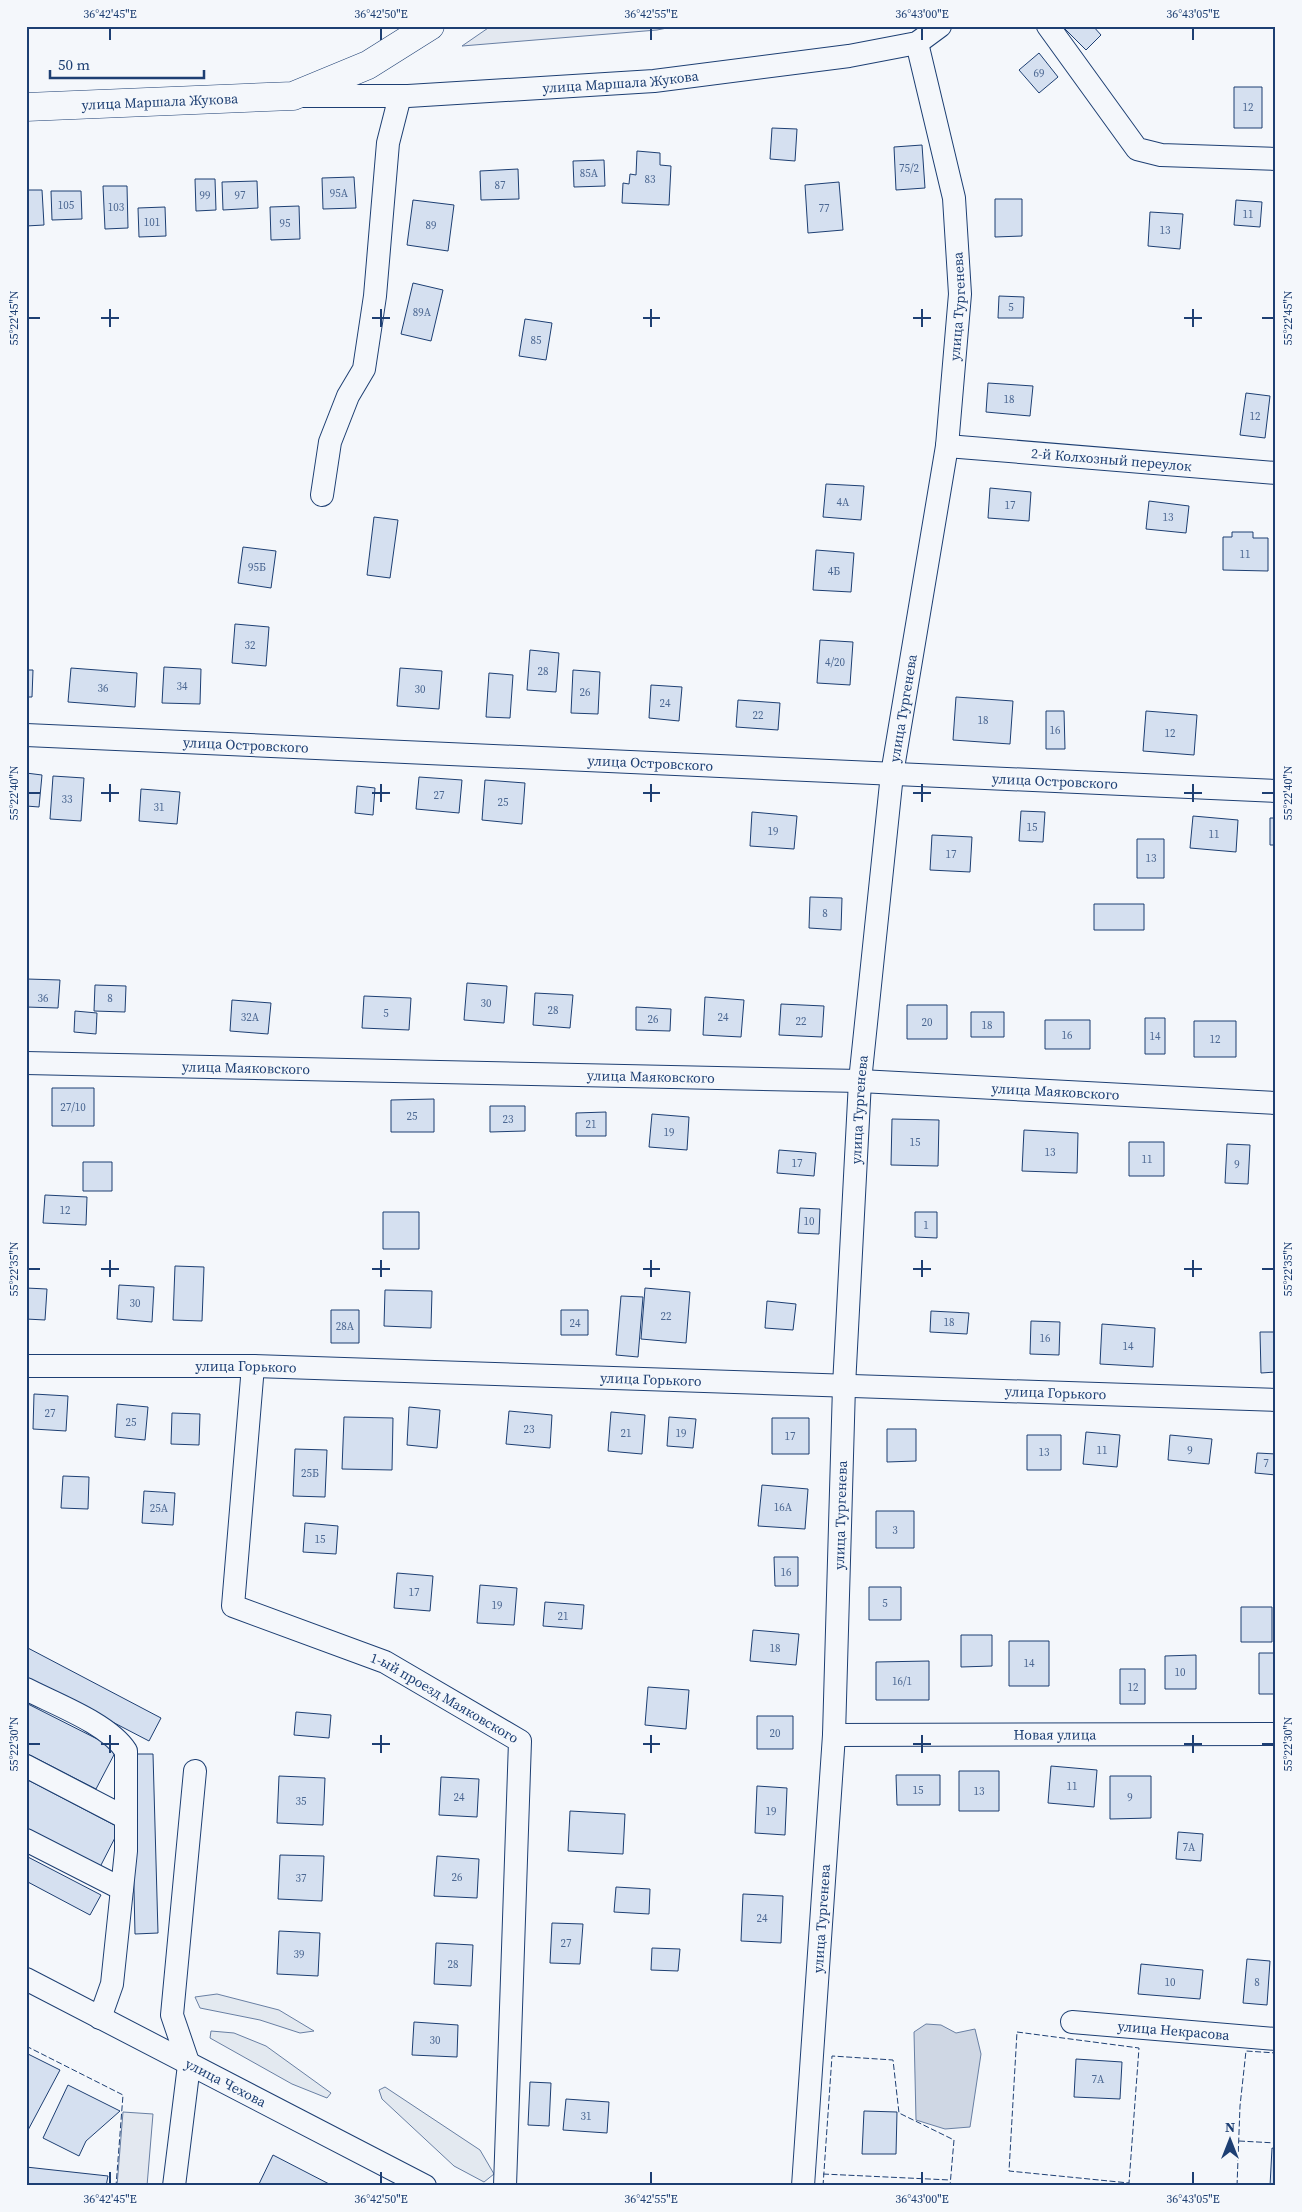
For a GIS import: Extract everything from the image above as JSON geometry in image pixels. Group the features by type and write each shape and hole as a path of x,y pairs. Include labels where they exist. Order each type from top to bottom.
{"main road":[{"name":"улица Маршала Жукова","path":"26,107 293,96 368,65 430,26"}],"street":[{"name":"улица Маршала Жукова","path":"293,96 400,96 654,81 849,56 917,44 940,26"},
{"path":"1048,26 1137,149 1161,155 1276,158"},
{"name":"улица Тургенева","path":"804,2186 834,1735 844,1386 860,1081 892,774 946,446 960,294 954,198 917,44"},
{"path":"322,495 330,442 348,396 364,369 374,296 388,143 400,96"},
{"name":"2-й Колхозный переулок","path":"946,446 1276,473"},
{"name":"улица Островского","path":"26,735 1276,791"},
{"name":"улица Маяковского","path":"26,1063 860,1081 1276,1103"},
{"name":"улица Горького","path":"26,1366 253,1366 1276,1400"},
{"name":"1-ый проезд Маяковского","path":"253,1366 233,1606 386,1662 520,1742 505,2186"},
{"path":"26,1689 106,1730 118,1740 126,1751 126,1851 112,1984 100,2018"},
{"name":"Новая улица","path":"834,1735 1276,1734"},
{"path":"26,1766 126,1818"},
{"path":"174,2186 189,2065 172,2015 195,1771"},
{"path":"26,1840 122,1889"},
{"name":"улица Чехова","path":"26,1979 425,2186"},
{"name":"улица Некрасова","path":"1072,2022 1276,2039"}],"shaded area":[{"path":"491,26 677,26 657,30 462,46"},
{"path":"217,1994 279,2010 314,2031 300,2033 260,2020 200,2008 195,1997"},
{"path":"926,2024 941,2025 956,2033 975,2029 981,2054 970,2127 945,2129 916,2120 914,2032"},
{"path":"211,2031 234,2033 266,2046 331,2093 327,2098 292,2084 210,2038"},
{"path":"385,2087 480,2150 494,2174 484,2182 454,2166 382,2099 379,2090"},
{"path":"123,2112 153,2114 147,2186 117,2186"}],"building":[{"path":"141,26 172,26 172,27 141,28"},
{"path":"1066,26 1093,26 1101,35 1086,50 1064,28"},
{"path":"1039,53 1058,77 1039,93 1019,70"},
{"path":"1234,87 1262,87 1262,128 1234,128"},
{"path":"772,128 797,129 795,161 770,159"},
{"path":"922,145 925,188 896,190 894,147"},
{"path":"637,151 660,153 660,165 671,166 669,205 622,203 623,183 629,184 630,174 636,175"},
{"path":"604,160 605,186 574,187 573,161"},
{"path":"518,169 519,199 481,200 480,171"},
{"path":"354,177 356,208 323,209 322,178"},
{"path":"195,179 215,179 216,210 196,211"},
{"path":"257,181 258,208 223,210 222,182"},
{"path":"839,182 843,230 808,233 805,185"},
{"path":"103,186 127,186 128,228 105,229"},
{"path":"26,190 42,190 44,225 26,226"},
{"path":"51,191 81,191 82,219 52,220"},
{"path":"995,199 1022,199 1022,236 995,237"},
{"path":"413,200 454,205 448,251 407,245"},
{"path":"1236,200 1262,202 1260,227 1234,225"},
{"path":"299,206 300,239 271,240 270,207"},
{"path":"165,207 166,236 139,237 138,208"},
{"path":"1150,212 1183,214 1180,249 1148,246"},
{"path":"413,283 443,290 431,341 401,334"},
{"path":"999,296 1024,297 1023,318 998,318"},
{"path":"525,319 552,323 546,360 519,356"},
{"path":"988,383 1033,386 1030,416 986,412"},
{"path":"1246,393 1270,396 1265,438 1240,435"},
{"path":"826,484 864,486 861,520 823,517"},
{"path":"990,488 1031,492 1029,521 988,518"},
{"path":"1149,501 1189,506 1186,533 1146,529"},
{"path":"374,517 398,520 390,578 367,575"},
{"path":"1232,532 1253,532 1253,538 1268,538 1268,571 1223,570 1223,537 1232,537"},
{"path":"243,547 276,551 271,588 238,583"},
{"path":"816,550 854,553 851,592 813,590"},
{"path":"235,624 269,627 266,666 232,663"},
{"path":"820,640 853,642 850,685 817,683"},
{"path":"530,650 559,653 556,692 527,690"},
{"path":"164,667 201,669 200,704 162,703"},
{"path":"71,668 137,673 135,707 68,702"},
{"path":"400,668 442,671 439,709 397,706"},
{"path":"26,670 33,670 32,697 26,697"},
{"path":"573,670 600,672 598,714 571,713"},
{"path":"489,673 513,675 510,718 486,717"},
{"path":"651,685 682,687 679,721 649,718"},
{"path":"956,697 1013,701 1010,744 953,740"},
{"path":"738,700 780,703 778,730 736,727"},
{"path":"1046,711 1064,711 1065,749 1046,749"},
{"path":"1146,711 1197,715 1194,755 1143,751"},
{"path":"26,773 42,775 39,807 26,806"},
{"path":"53,776 84,778 81,821 50,819"},
{"path":"419,777 462,780 459,813 416,809"},
{"path":"485,780 525,783 522,824 482,820"},
{"path":"357,786 375,788 373,815 355,813"},
{"path":"141,789 180,792 177,824 139,821"},
{"path":"1021,811 1045,812 1043,842 1019,841"},
{"path":"752,812 797,816 794,849 750,846"},
{"path":"1193,816 1238,820 1236,852 1190,848"},
{"path":"1270,818 1276,818 1276,845 1270,845"},
{"path":"932,835 972,837 970,872 930,870"},
{"path":"1137,839 1164,839 1164,878 1137,878"},
{"path":"810,897 842,898 841,930 809,928"},
{"path":"1094,904 1144,904 1144,930 1094,930"},
{"path":"27,979 60,980 58,1008 26,1007"},
{"path":"467,983 507,986 504,1023 464,1020"},
{"path":"95,985 126,986 125,1012 94,1011"},
{"path":"535,993 573,995 570,1028 533,1025"},
{"path":"364,996 411,998 409,1030 362,1028"},
{"path":"705,997 744,1000 741,1037 703,1035"},
{"path":"232,1000 271,1003 268,1034 230,1031"},
{"path":"781,1004 824,1006 822,1037 779,1035"},
{"path":"907,1005 947,1005 947,1039 907,1039"},
{"path":"636,1007 671,1009 670,1031 636,1030"},
{"path":"75,1011 97,1013 96,1034 74,1032"},
{"path":"971,1012 1004,1012 1004,1037 971,1037"},
{"path":"1145,1018 1165,1018 1165,1054 1145,1054"},
{"path":"1045,1020 1090,1020 1090,1049 1045,1049"},
{"path":"1194,1021 1236,1021 1236,1057 1194,1057"},
{"path":"52,1088 94,1088 94,1126 52,1126"},
{"path":"434,1099 434,1132 391,1132 391,1100"},
{"path":"490,1106 525,1106 525,1131 490,1132"},
{"path":"606,1112 606,1136 576,1136 576,1113"},
{"path":"652,1114 689,1117 687,1150 649,1147"},
{"path":"892,1119 939,1120 938,1166 891,1165"},
{"path":"1024,1130 1078,1133 1077,1173 1022,1171"},
{"path":"1129,1142 1164,1142 1164,1176 1129,1176"},
{"path":"1227,1144 1250,1145 1248,1184 1225,1183"},
{"path":"779,1150 816,1153 814,1176 777,1173"},
{"path":"83,1162 112,1162 112,1191 83,1191"},
{"path":"45,1195 87,1197 86,1225 43,1223"},
{"path":"800,1208 820,1209 819,1234 798,1233"},
{"path":"383,1212 419,1212 419,1249 383,1249"},
{"path":"915,1212 937,1212 937,1238 915,1237"},
{"path":"175,1266 204,1267 202,1321 173,1320"},
{"path":"119,1285 154,1287 152,1322 117,1319"},
{"path":"26,1288 47,1289 45,1320 26,1319"},
{"path":"645,1288 690,1292 686,1343 641,1339"},
{"path":"385,1290 432,1291 431,1328 384,1326"},
{"path":"621,1296 643,1297 638,1357 616,1355"},
{"path":"767,1301 796,1304 793,1330 765,1328"},
{"path":"331,1310 359,1310 359,1343 331,1343"},
{"path":"561,1310 588,1310 588,1335 561,1335"},
{"path":"931,1311 969,1313 967,1334 930,1332"},
{"path":"1031,1321 1060,1322 1059,1355 1030,1354"},
{"path":"1102,1324 1155,1328 1153,1367 1100,1364"},
{"path":"1260,1332 1276,1332 1276,1372 1261,1373"},
{"path":"34,1394 68,1396 66,1431 33,1429"},
{"path":"117,1404 148,1407 145,1440 115,1437"},
{"path":"409,1407 440,1410 437,1448 407,1445"},
{"path":"509,1411 552,1415 550,1448 506,1444"},
{"path":"611,1412 645,1415 642,1454 608,1451"},
{"path":"172,1413 200,1414 199,1445 171,1444"},
{"path":"344,1417 393,1418 392,1470 342,1469"},
{"path":"669,1417 696,1419 693,1448 667,1446"},
{"path":"772,1418 809,1418 809,1454 772,1454"},
{"path":"887,1429 916,1429 916,1461 887,1462"},
{"path":"1086,1432 1120,1435 1117,1467 1083,1464"},
{"path":"1027,1435 1061,1435 1061,1470 1027,1470"},
{"path":"1170,1435 1212,1439 1209,1464 1168,1460"},
{"path":"295,1449 327,1450 325,1497 293,1496"},
{"path":"1257,1453 1276,1454 1276,1475 1255,1473"},
{"path":"63,1476 89,1477 88,1509 61,1508"},
{"path":"762,1485 808,1489 805,1529 758,1526"},
{"path":"144,1491 175,1493 173,1525 142,1523"},
{"path":"876,1511 914,1511 914,1548 876,1548"},
{"path":"305,1523 338,1526 336,1554 303,1552"},
{"path":"774,1557 798,1557 798,1586 775,1586"},
{"path":"397,1573 433,1576 430,1611 394,1608"},
{"path":"480,1585 517,1588 514,1625 477,1623"},
{"path":"869,1587 901,1587 901,1620 869,1620"},
{"path":"545,1602 584,1605 582,1629 543,1626"},
{"path":"1241,1607 1272,1607 1272,1642 1241,1642"},
{"path":"753,1630 799,1634 796,1665 750,1661"},
{"path":"961,1635 992,1635 992,1666 961,1667"},
{"path":"1009,1641 1049,1641 1049,1686 1009,1686"},
{"path":"26,1647 161,1718 149,1741 26,1677"},
{"path":"1259,1653 1276,1653 1276,1694 1259,1694"},
{"path":"1196,1655 1196,1689 1165,1689 1165,1656"},
{"path":"929,1661 929,1700 876,1700 876,1662"},
{"path":"1120,1669 1145,1669 1145,1704 1120,1704"},
{"path":"648,1687 689,1690 686,1729 645,1725"},
{"path":"26,1703 117,1749 96,1789 26,1753"},
{"path":"296,1712 331,1715 329,1738 294,1735"},
{"path":"757,1716 793,1716 793,1749 757,1749"},
{"path":"131,1754 153,1754 158,1933 135,1934"},
{"path":"1051,1766 1097,1770 1094,1807 1048,1803"},
{"path":"959,1771 999,1771 999,1811 959,1811"},
{"path":"896,1775 940,1775 940,1805 897,1805"},
{"path":"279,1776 325,1778 323,1825 277,1823"},
{"path":"1110,1776 1151,1776 1151,1818 1110,1819"},
{"path":"441,1777 479,1779 477,1817 439,1815"},
{"path":"26,1779 120,1828 100,1867 26,1829"},
{"path":"757,1786 787,1788 785,1835 755,1833"},
{"path":"570,1811 625,1814 623,1854 568,1851"},
{"path":"1178,1832 1203,1834 1201,1861 1176,1859"},
{"path":"280,1855 324,1856 322,1901 278,1899"},
{"path":"26,1856 101,1895 90,1915 26,1881"},
{"path":"437,1856 479,1859 477,1898 434,1896"},
{"path":"616,1887 650,1889 649,1914 614,1912"},
{"path":"743,1894 783,1896 781,1943 741,1941"},
{"path":"552,1923 583,1924 580,1964 550,1963"},
{"path":"279,1931 320,1933 318,1976 277,1974"},
{"path":"436,1943 473,1945 471,1986 434,1984"},
{"path":"652,1948 680,1949 678,1971 651,1970"},
{"path":"1247,1959 1270,1961 1267,2005 1243,2003"},
{"path":"1141,1964 1203,1970 1200,1999 1138,1994"},
{"path":"414,2022 458,2025 457,2057 412,2055"},
{"path":"26,2053 60,2070 27,2132 26,2131"},
{"path":"1076,2059 1122,2062 1120,2099 1074,2097"},
{"path":"530,2082 551,2083 549,2126 528,2125"},
{"path":"68,2085 120,2111 86,2141 79,2156 43,2138"},
{"path":"566,2099 609,2102 607,2133 563,2130"},
{"path":"864,2111 897,2112 896,2154 862,2154"},
{"path":"1272,2148 1276,2149 1276,2186 1270,2186"},
{"path":"273,2155 333,2186 258,2186"},
{"path":"26,2167 108,2176 106,2186 26,2186"}],"fence":[{"path":"1017,2032 1139,2048 1129,2183 1009,2171 1017,2032"},
{"path":"26,2046 123,2095 116,2186"},
{"path":"1237,2186 1240,2106 1246,2051 1276,2053"},
{"path":"823,2186 832,2056 893,2060 899,2113 954,2140 950,2186"},
{"path":"1239,2141 1276,2143"},
{"path":"823,2174 950,2180"}]}
